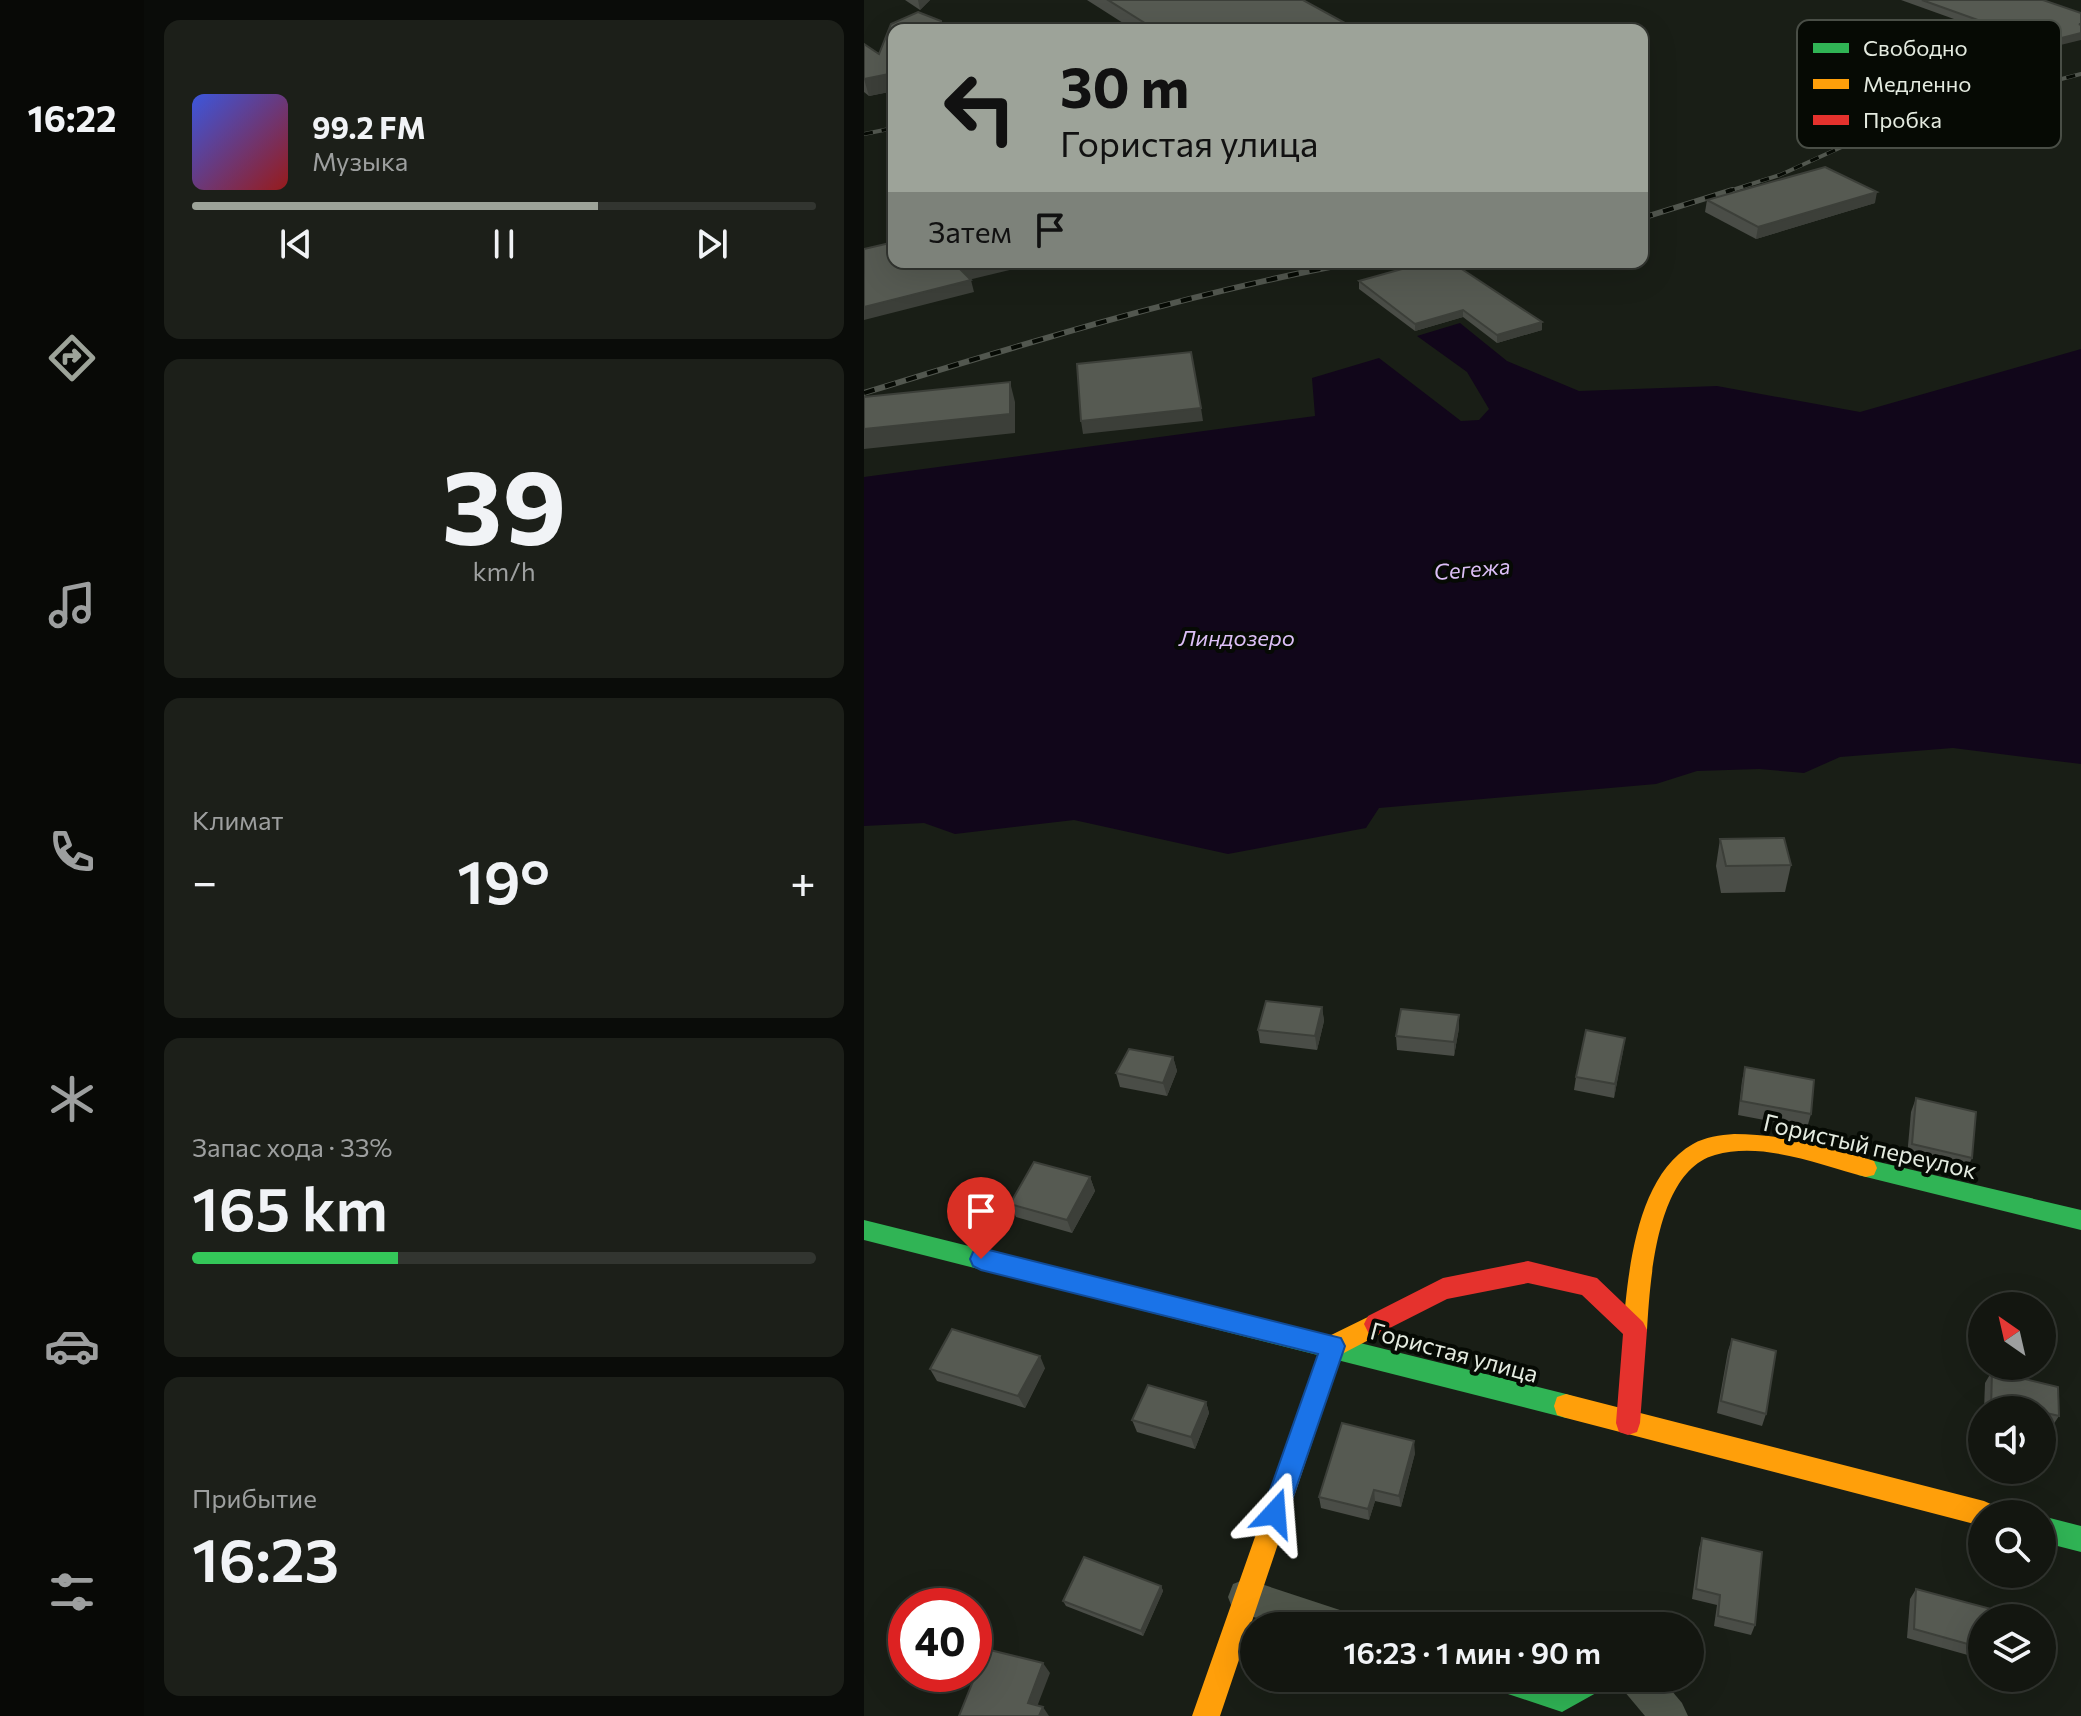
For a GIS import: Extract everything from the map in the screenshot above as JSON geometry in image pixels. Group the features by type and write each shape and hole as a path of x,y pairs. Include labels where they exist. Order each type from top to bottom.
{"street":[{"name":"Гористый переулок","path":"1628,1423 1640,1262 1664,1193 1682,1164 1709,1146 1742,1142 1777,1147 1831,1163 2081,1220"},
{"name":"Гористая улица","path":"864,1230 1333,1346 1968,1510"},
{"path":"1206,1716 1333,1346 1443,1289 1528,1272 1589,1286 1635,1330"},
{"path":"2056,1533 2081,1539"},
{"path":"1246,1597 1293,1612"},
{"path":"1543,1692 1562,1698 1572,1692"},
{"path":"1649,1692 1669,1716"}],"water":[{"name":"Линдозеро","path":"1460,323 1507,361 1579,391 1717,386 1860,412 2081,349 2081,764 1953,748 1840,757 1804,773 1759,769 1697,771 1656,784 1379,808 1366,828 1228,854 1074,820 955,834 924,823 864,826 864,477 1315,416 1312,378 1379,358 1461,421 1479,420 1489,409 1467,372 1417,336"}],"building":[{"path":"1108,0 1303,0 1347,24 1146,24"},
{"path":"1922,0 2043,0 2081,13 2081,33 2061,38 2061,20 1978,20"},
{"path":"918,12 941,21 941,24 891,24"},
{"path":"888,32 888,74 864,79 864,44 879,54"},
{"path":"1825,167 1877,192 1758,227 1707,200"},
{"path":"888,243 888,268 969,268 961,270 971,280 864,307 864,249"},
{"path":"1406,268 1460,268 1542,322 1497,335 1463,310 1415,324 1359,281"},
{"path":"1191,352 1201,408 1081,421 1077,364"},
{"path":"1010,382 1010,414 864,429 864,397"},
{"path":"1784,838 1791,865 1726,866 1720,839"},
{"path":"1266,1001 1322,1007 1315,1036 1258,1030"},
{"path":"1401,1009 1459,1015 1454,1042 1396,1036"},
{"path":"1586,1030 1625,1038 1615,1084 1576,1077"},
{"path":"1129,1049 1173,1057 1163,1083 1116,1073"},
{"path":"1745,1067 1814,1080 1811,1114 1741,1101"},
{"path":"1916,1098 1976,1112 1972,1158 1912,1144"},
{"path":"1034,1162 1090,1177 1067,1220 1010,1204"},
{"path":"952,1329 1040,1356 1018,1396 930,1369"},
{"path":"1732,1339 1776,1351 1766,1414 1721,1401"},
{"path":"1992,1380 2029,1380 2058,1387 2059,1416 2056,1415 2056,1396 1991,1396"},
{"path":"1148,1385 1206,1402 1191,1437 1132,1420"},
{"path":"1342,1423 1414,1441 1399,1496 1374,1490 1368,1509 1319,1497"},
{"path":"1702,1538 1762,1552 1755,1625 1718,1616 1720,1595 1696,1589"},
{"path":"1084,1557 1161,1586 1141,1631 1063,1601"},
{"path":"1916,1589 1972,1604 1968,1604 1968,1644 1914,1629"},
{"path":"992,1650 1043,1663 1028,1703 1043,1707 1039,1716 959,1716 969,1692 992,1692"}],"railway":[{"path":"2061,79 2081,74"},
{"path":"864,134 888,129"},
{"path":"1726,192 1780,175 1840,148"},
{"path":"1648,216 1732,190"},
{"path":"864,393 1170,304 1325,268"}],"traffic: fast":[{"path":"1866,1168 2081,1220"},
{"path":"864,1230 1566,1406"},
{"path":"2056,1533 2081,1539"},
{"path":"1543,1692 1562,1698 1572,1692"}],"traffic: slow":[{"path":"1635,1330 1639,1271 1649,1229 1674,1176 1700,1151 1716,1145 1753,1143 1792,1149 1866,1168"},
{"path":"1206,1716 1333,1346 1376,1324"},
{"path":"1566,1406 1968,1510"}],"traffic: jam":[{"path":"1376,1324 1443,1289 1528,1272 1589,1286 1635,1330 1628,1423"}],"route":[{"path":"981,1259 1333,1346 1275,1513"}],"water label":[{"name":"Сегежа","path":"1472,569"}]}
